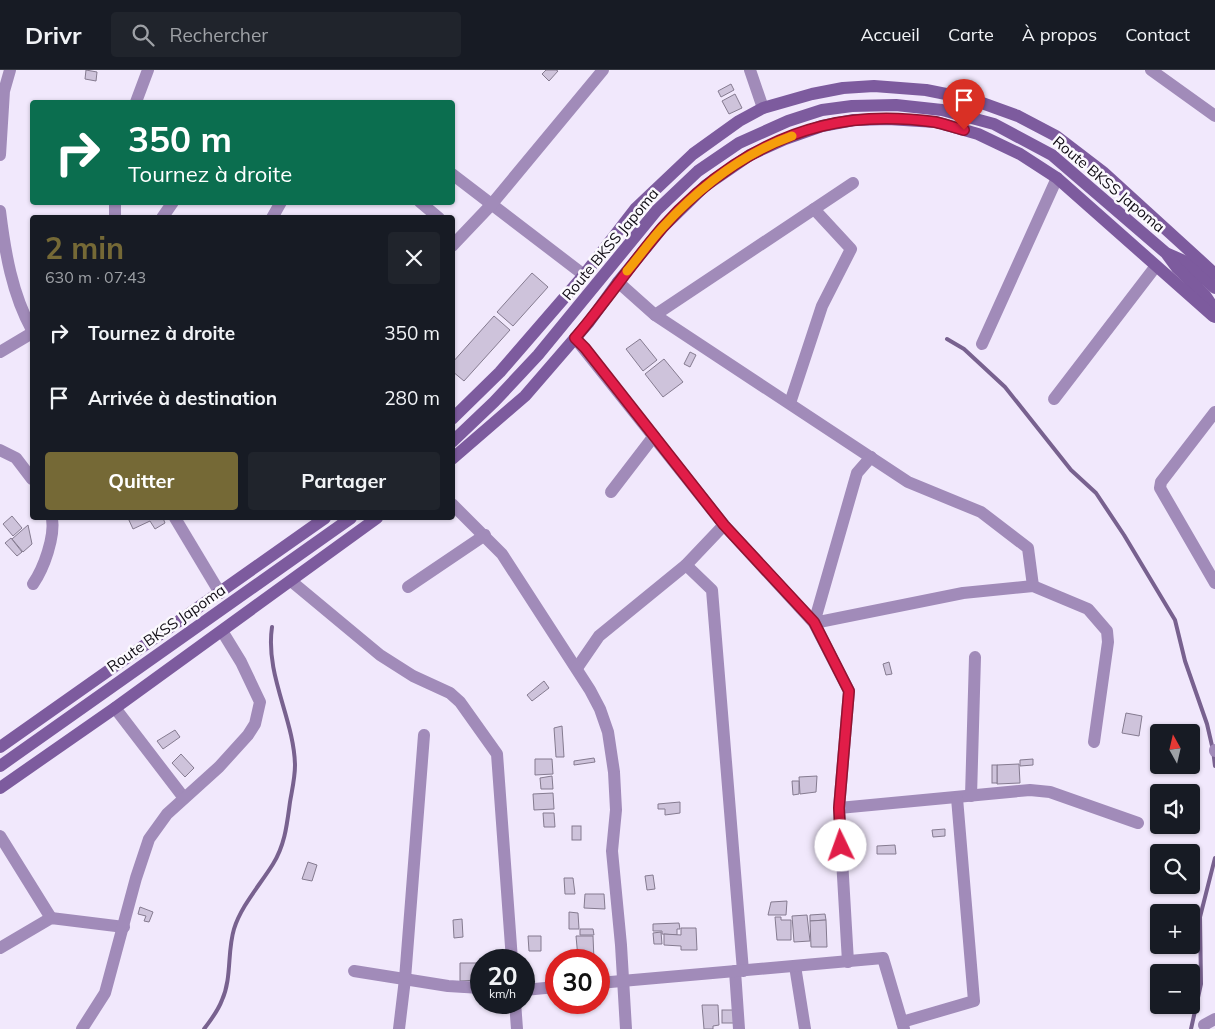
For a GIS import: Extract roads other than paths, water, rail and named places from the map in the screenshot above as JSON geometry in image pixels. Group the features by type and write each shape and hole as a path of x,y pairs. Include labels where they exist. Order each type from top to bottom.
{"main road":[{"path":"455,416 500,372 584,275 636,208 693,154 739,121 763,108 812,94 843,88 874,86 926,90 971,99 1018,116 1056,136 1103,172 1215,274"},
{"name":"Route BKSS Japoma","path":"455,439 494,402 538,355 657,210 698,171 739,143 788,121 822,110 852,106 896,105 942,110 994,124 1052,154 1166,253"},
{"path":"455,455 525,396 589,322 618,282 663,227 706,186 750,155 785,139 822,126 854,120 888,119 936,122 978,134 1020,154 1058,178 1215,317"},
{"path":"1166,253 1177,268 1205,296 1211,304 1215,317"},
{"path":"1166,253 1184,261 1215,288"},
{"path":"0,746 322,520"},
{"name":"Route BKSS Japoma","path":"0,766 347,520"},
{"path":"0,788 115,708 374,520"}],"street":[{"path":"0,155 4,91 10,70"},
{"path":"137,100 148,70"},
{"path":"750,70 763,108"},
{"path":"1151,70 1215,116"},
{"path":"457,231 491,205 600,72"},
{"path":"455,176 584,275"},
{"path":"982,344 1058,178"},
{"path":"655,314 853,183"},
{"path":"424,205 435,215"},
{"path":"790,403 822,306 851,249 814,209"},
{"path":"0,211 4,246 14,286 30,327"},
{"path":"1054,399 1156,266"},
{"path":"618,282 655,314 908,482 981,512 1028,548 1033,586"},
{"path":"1,349 30,333"},
{"path":"575,338 585,348 724,525 814,622 849,691 839,808 848,962"},
{"path":"1215,412 1161,482 1160,488 1215,583"},
{"path":"611,492 654,436"},
{"path":"0,450 16,458 30,476"},
{"path":"814,622 857,473 871,457"},
{"path":"455,507 502,554 576,668 600,709 610,740 614,772 616,810 612,851 624,981 626,1029"},
{"path":"33,584 41,573 54,528 52,520"},
{"path":"176,520 220,593"},
{"path":"576,668 599,636 686,565 724,525"},
{"path":"408,587 485,535"},
{"path":"686,565 712,590 739,971 739,1029"},
{"path":"291,581 380,655 413,676 450,694 460,702 497,754 511,949"},
{"path":"814,622 963,593 1033,586 1088,609 1107,631 1108,642 1094,742"},
{"path":"82,1029 106,993 136,878 149,839 166,814 219,767 248,735 255,724 260,702 242,662 222,631"},
{"path":"971,796 975,657"},
{"path":"115,708 184,798"},
{"path":"399,1029 405,979 424,735"},
{"path":"839,808 1030,790 1050,792 1138,823"},
{"path":"610,982 883,958 903,1026 974,1001 958,798"},
{"path":"0,836 51,918"},
{"path":"0,948 51,918 124,927"},
{"path":"795,966 805,1029"},
{"path":"354,971 448,986 470,987"},
{"path":"516,1014 517,1029"}],"waterway":[{"path":"947,339 964,349 1005,387 1071,470 1096,493 1124,535 1175,620 1185,661 1207,724 1215,766"},
{"path":"204,1029 216,1012 225,992 232,938 237,920 277,857 283,842 294,779 295,765 290,731 272,662 272,627"},
{"path":"1191,1029 1201,984 1200,917 1215,858"}]}
